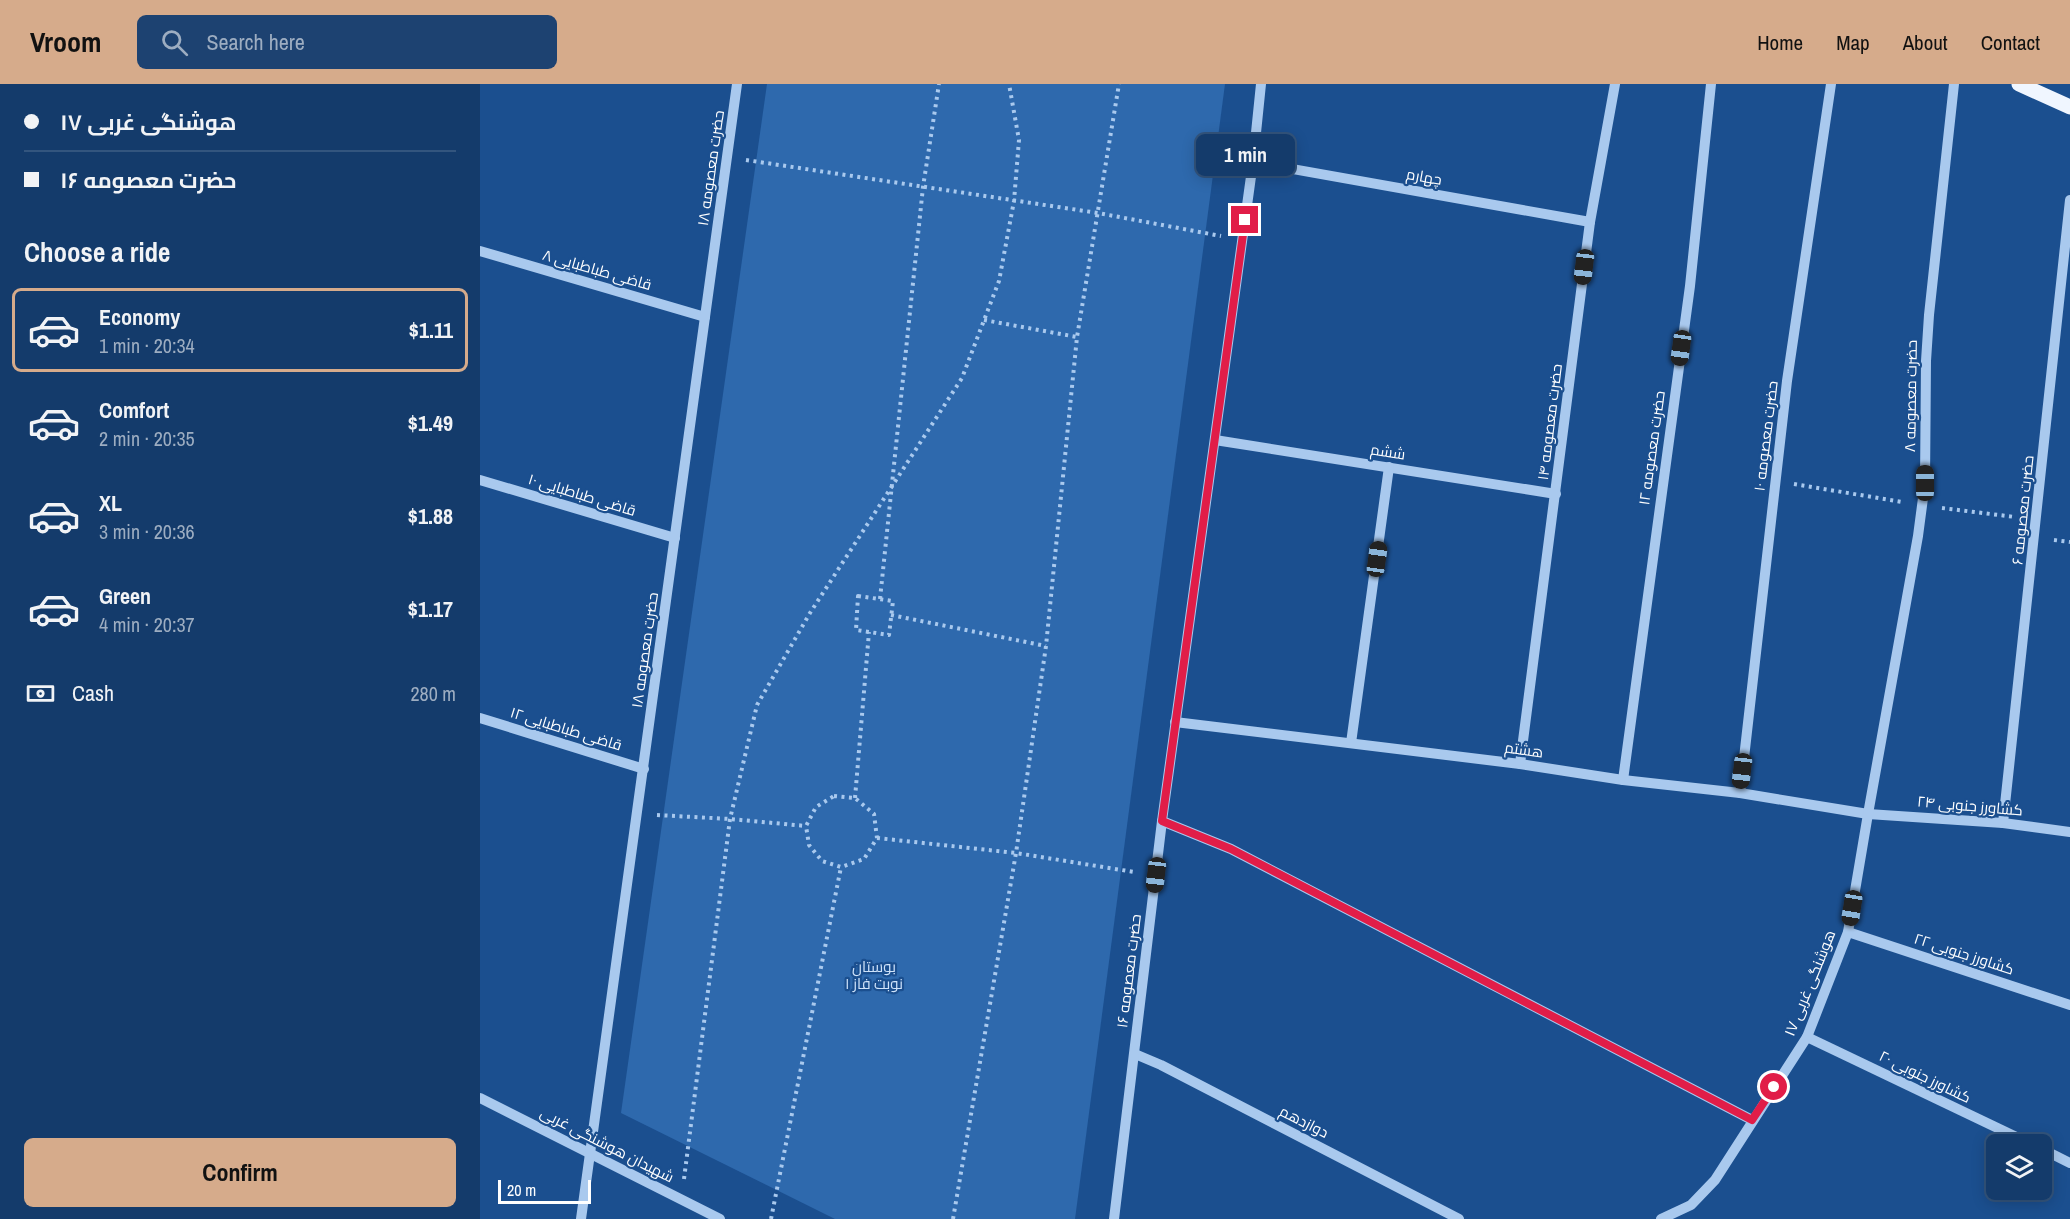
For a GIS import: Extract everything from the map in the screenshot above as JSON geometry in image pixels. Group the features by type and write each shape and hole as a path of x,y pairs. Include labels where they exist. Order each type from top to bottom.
{"main road":[{"path":"2019,84 2070,107"}],"street":[{"name":"حضرت معصومه ۱۸","path":"581,1219 737,84"},
{"name":"حضرت معصومه ۱۶","path":"1114,1219 1162,821 1253,162 1261,84"},
{"name":"حضرت معصومه ۱۴","path":"1520,764 1590,222 1614,84"},
{"name":"حضرت معصومه ۱۲","path":"1623,780 1690,286 1711,84"},
{"name":"حضرت معصومه ۱۰","path":"1740,793 1787,381 1831,84"},
{"name":"حضرت معصومه ۸","path":"1868,814 1918,536 1925,483 1926,361 1929,315 1954,84"},
{"name":"چهارم","path":"1253,162 1590,222"},
{"name":"حضرت معصومه ۶","path":"2003,823 2070,200"},
{"name":"قاضی طباطبایی ۸","path":"480,251 705,317"},
{"name":"ششم","path":"1215,440 1556,494"},
{"path":"1351,743 1389,467"},
{"name":"قاضی طباطبایی ۱۰","path":"480,480 675,538"},
{"name":"قاضی طباطبایی ۱۲","path":"480,718 644,769"},
{"name":"هشتم","path":"1175,722 1740,793 1868,814"},
{"name":"کشاورز جنوبی ۲۴","path":"1868,814 2003,823 2070,832"},
{"name":"هوشنگی غربی ۱۷","path":"1660,1219 1691,1205 1715,1180 1807,1037 1848,932 1868,814"},
{"path":"1162,821 1231,849 1752,1120"},
{"name":"کشاورز جنوبی ۲۲","path":"1848,932 2070,1005"},
{"name":"کشاورز جنوبی ۲۰","path":"1807,1037 2010,1134"},
{"name":"دوازدهم","path":"1135,1054 1161,1065 1459,1219"},
{"name":"شهیدان هوشنگی غربی","path":"480,1098 720,1219"},
{"path":"2052,1154 2070,1163"}],"path":[{"path":"880,599 923,187 939,84"},
{"path":"682,1200 730,819 758,705 810,613 962,378 999,281 1014,201 1019,140 1009,84"},
{"path":"953,1219 1016,853 1046,646 1077,337 1119,84"},
{"path":"727,158 1098,213 1242,240"},
{"path":"984,320 1077,337"},
{"path":"858,596 880,599 893,601 889,635 856,630 858,596"},
{"path":"891,615 1046,646"},
{"path":"855,798 869,632"},
{"path":"834,796 855,798 874,814 877,838 864,859 841,867 822,861 809,845 806,826 816,807 834,796"},
{"path":"638,814 806,826"},
{"path":"877,838 1016,853 1156,875"},
{"path":"771,1219 841,867"}],"green space":[{"name":"بوستان نوبت فاز ۱","path":"767,84 1225,84 1075,1219 835,1219 621,1113"}],"route":[{"path":"1245,220 1162,821 1231,849 1752,1120 1774,1087"}]}
